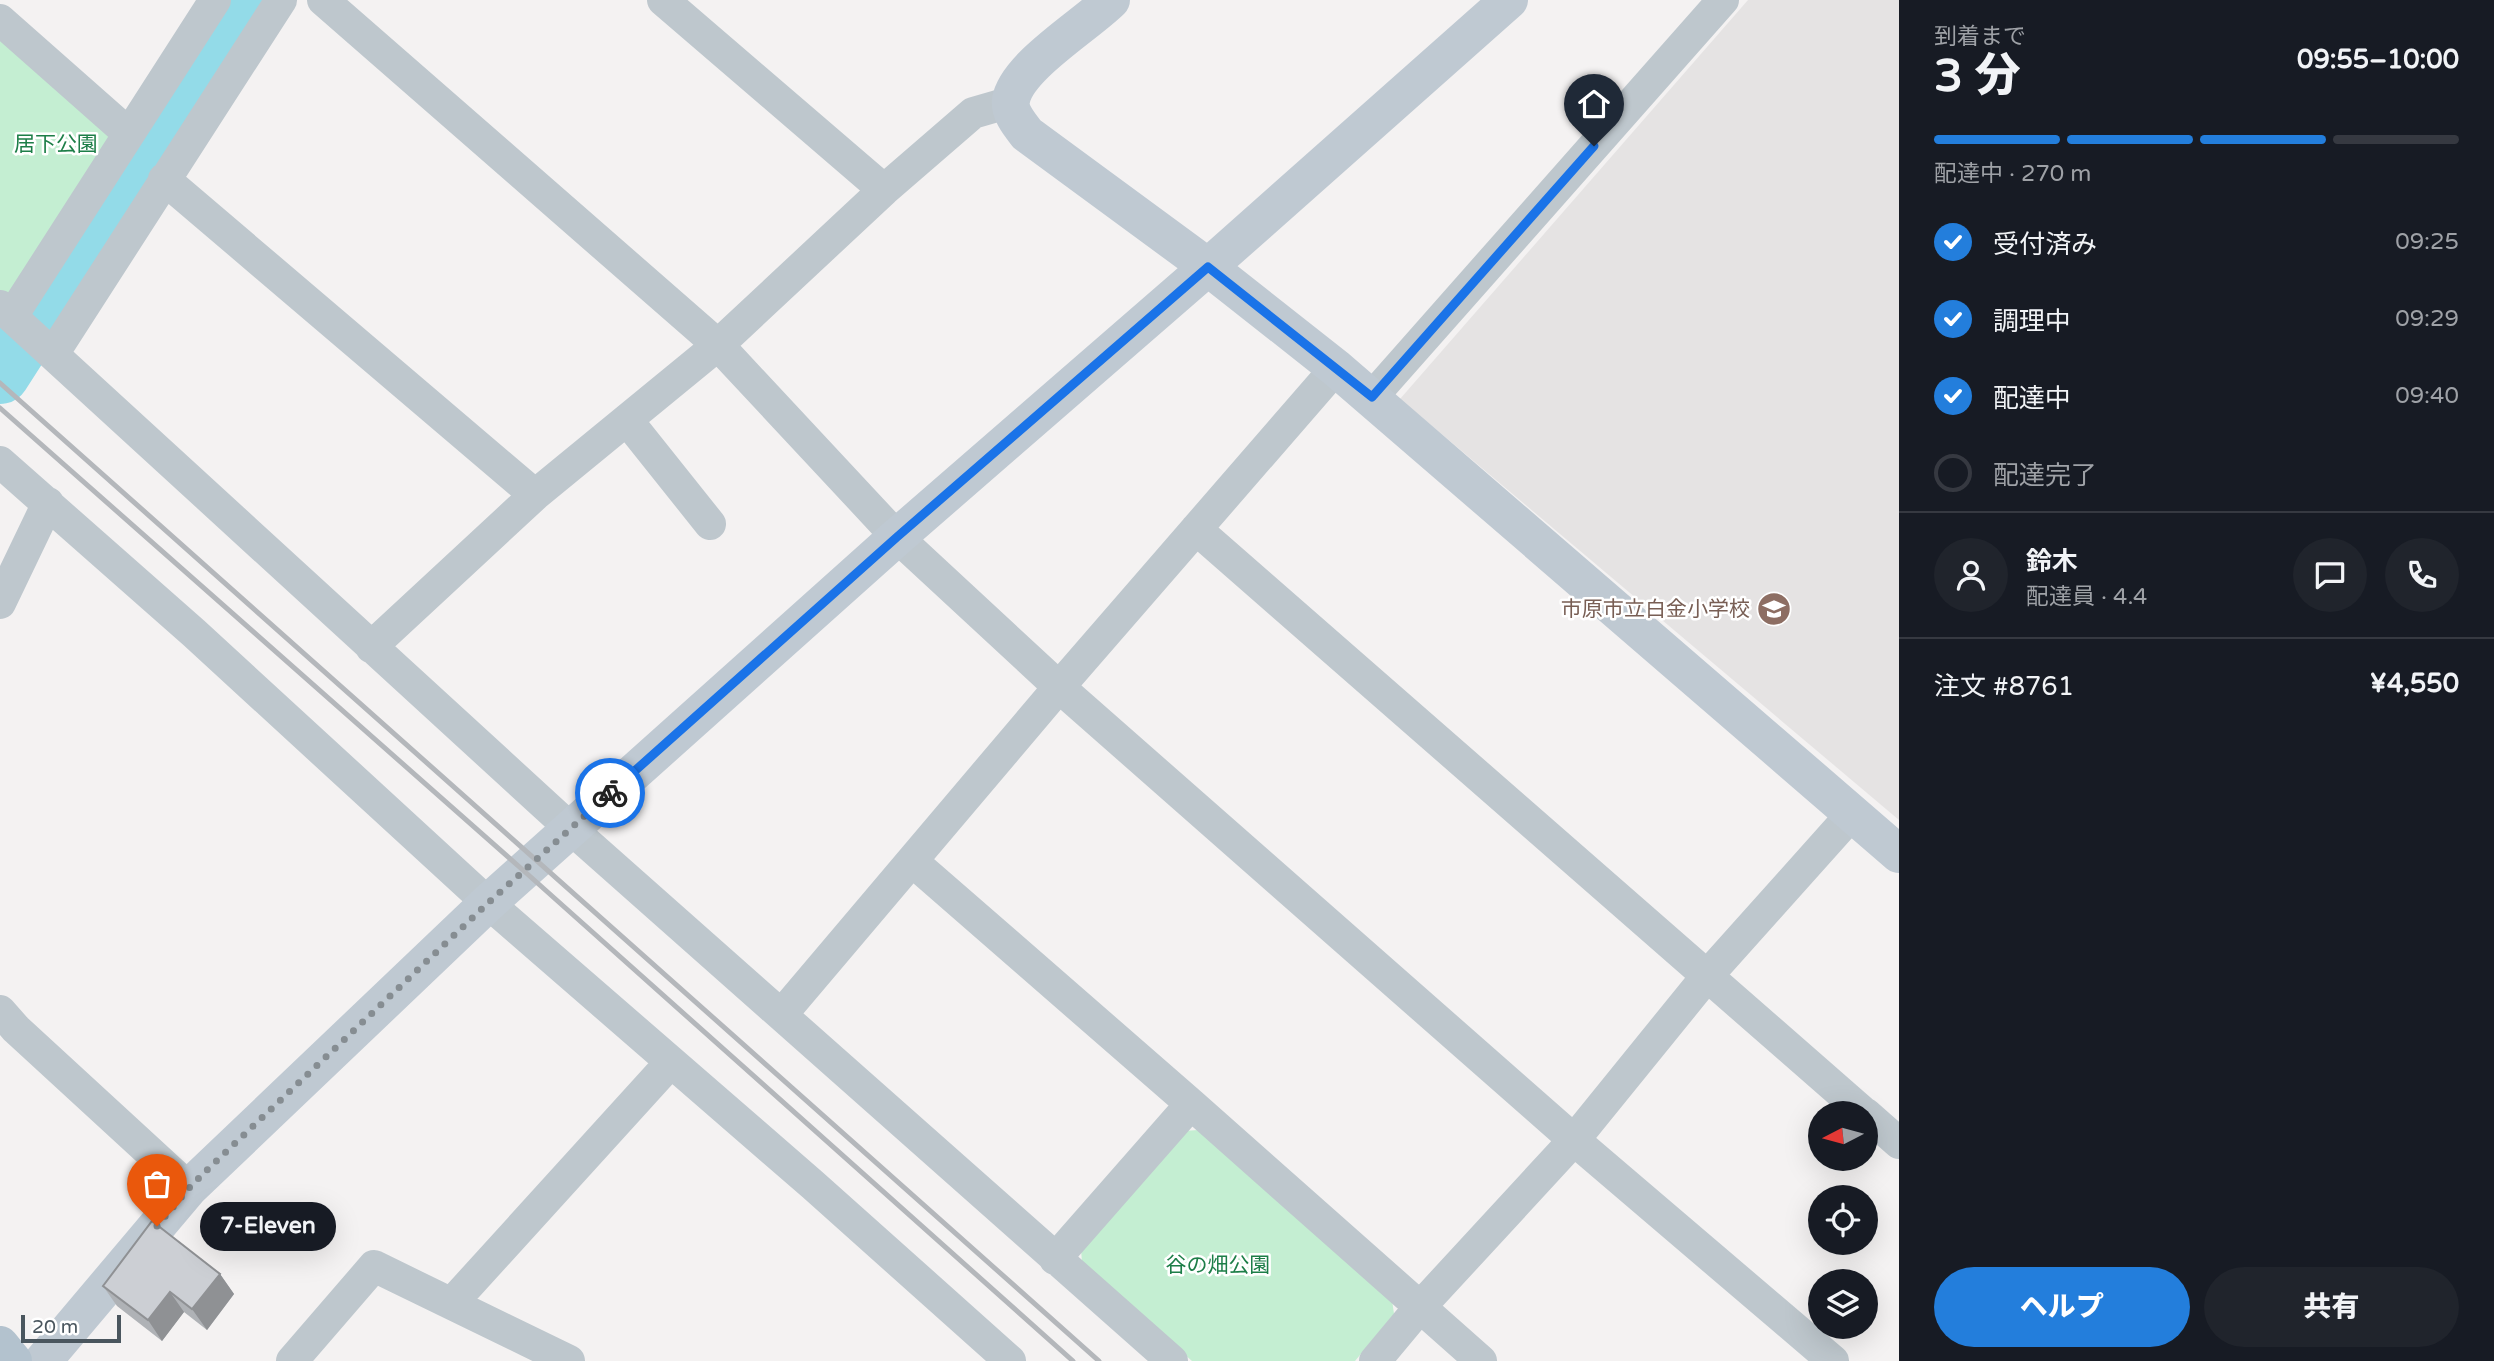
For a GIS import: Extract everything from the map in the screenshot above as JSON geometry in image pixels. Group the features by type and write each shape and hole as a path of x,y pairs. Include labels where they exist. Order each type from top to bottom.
{"main road":[{"path":"0,1345 13,1361"}],"street":[{"path":"215,0 6,311 570,828 1172,1361"},
{"path":"53,354 281,0"},
{"path":"323,0 718,345 897,537 1059,687 1574,1140 1833,1361"},
{"path":"663,0 884,190"},
{"path":"1111,0 1032,66 1018,83 1011,102 1016,120 1027,134 1208,267 1372,397 1899,854"},
{"path":"43,1361 189,1188 488,903 897,537 1208,267 1508,0"},
{"path":"1372,397 1723,0"},
{"path":"0,20 128,133"},
{"path":"372,647 535,495 718,345 884,190 973,113 1011,102"},
{"path":"164,180 535,495"},
{"path":"782,1014 1059,687 1336,368"},
{"path":"627,420 710,524"},
{"path":"0,461 194,633 488,903 1010,1361"},
{"path":"0,603 48,503"},
{"path":"1196,529 1850,1101"},
{"path":"1375,1361 1420,1307 1574,1140 1707,976 1852,814"},
{"path":"912,861 1481,1361"},
{"path":"0,1011 16,1030 189,1188"},
{"path":"452,1303 671,1062"},
{"path":"1055,1259 1191,1104"},
{"path":"1878,1125 1899,1143"},
{"path":"292,1361 374,1266 569,1361"}],"shaded area":[{"name":"市原市立白金小学校","path":"1748,0 1899,0 1899,820 1400,399"}],"green space":[{"name":"居下公園","path":"0,20 128,133 0,306"},
{"name":"谷の畑公園","path":"1198,1130 1392,1300 1394,1314 1355,1361 1192,1361 1082,1263 1081,1249 1184,1131"}],"building":[{"path":"152,1221 220,1274 192,1309 170,1292 148,1320 103,1286"}],"waterway":[{"path":"0,374 240,0"}],"railway":[{"path":"0,383 1099,1361"},
{"path":"0,408 1073,1361"}],"way so far":[{"path":"157,1226 209,1168 488,903 610,793"}],"place":[{"name":"市原市立白金小学校","path":"1774,609"},
{"name":"7-Eleven","path":"157,1226"}],"route":[{"path":"610,793 897,537 1208,267 1372,397 1594,146"}]}
